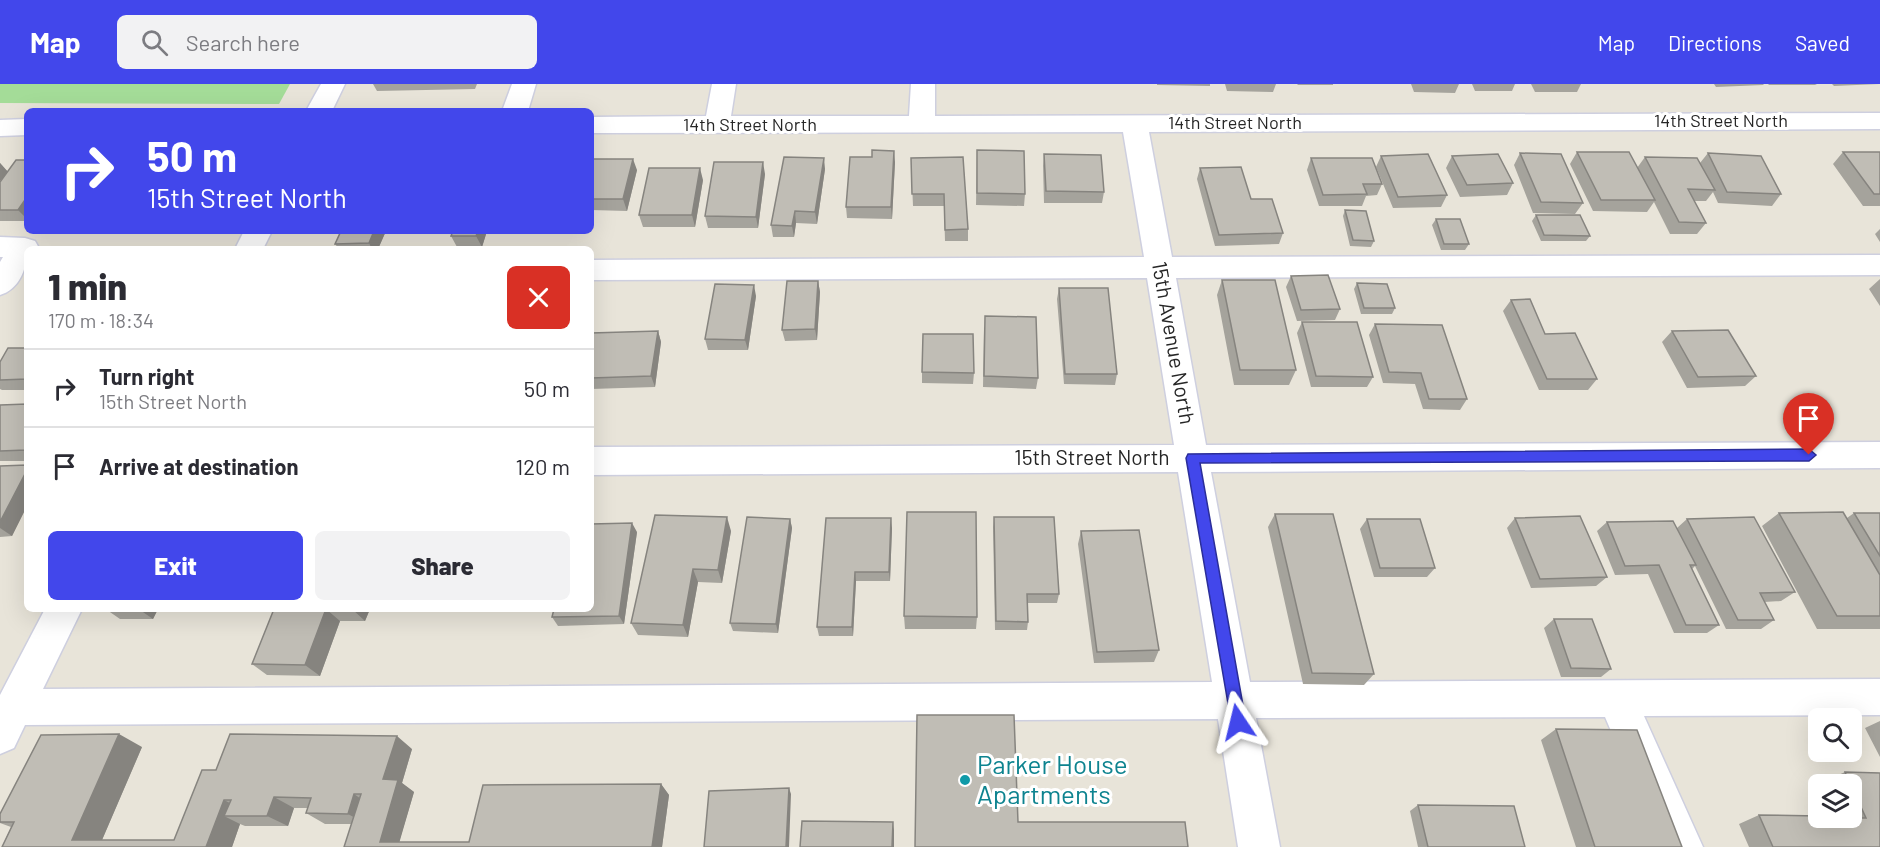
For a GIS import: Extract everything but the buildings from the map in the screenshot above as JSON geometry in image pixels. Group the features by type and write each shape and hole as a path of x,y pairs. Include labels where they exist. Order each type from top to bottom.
{"street":[{"path":"321,108 333,84"},
{"path":"516,108 524,84"},
{"path":"717,125 724,84"},
{"path":"922,124 923,84"},
{"name":"14th Street North","path":"594,125 1880,121"},
{"name":"15th Avenue North","path":"1135,123 1259,847"},
{"path":"0,128 24,128"},
{"path":"0,248 24,248"},
{"path":"0,284 24,249"},
{"path":"594,270 1880,265"},
{"name":"15th Street North","path":"594,460 1880,455"},
{"path":"62,612 7,721 1234,701 1880,697"},
{"path":"1616,698 1682,847"}],"green space":[{"path":"0,84 290,84 279,104 0,103"}],"place":[{"name":"Parker House Apartments","path":"965,780"}],"route":[{"path":"1238,722 1192,458 1809,455"}]}
